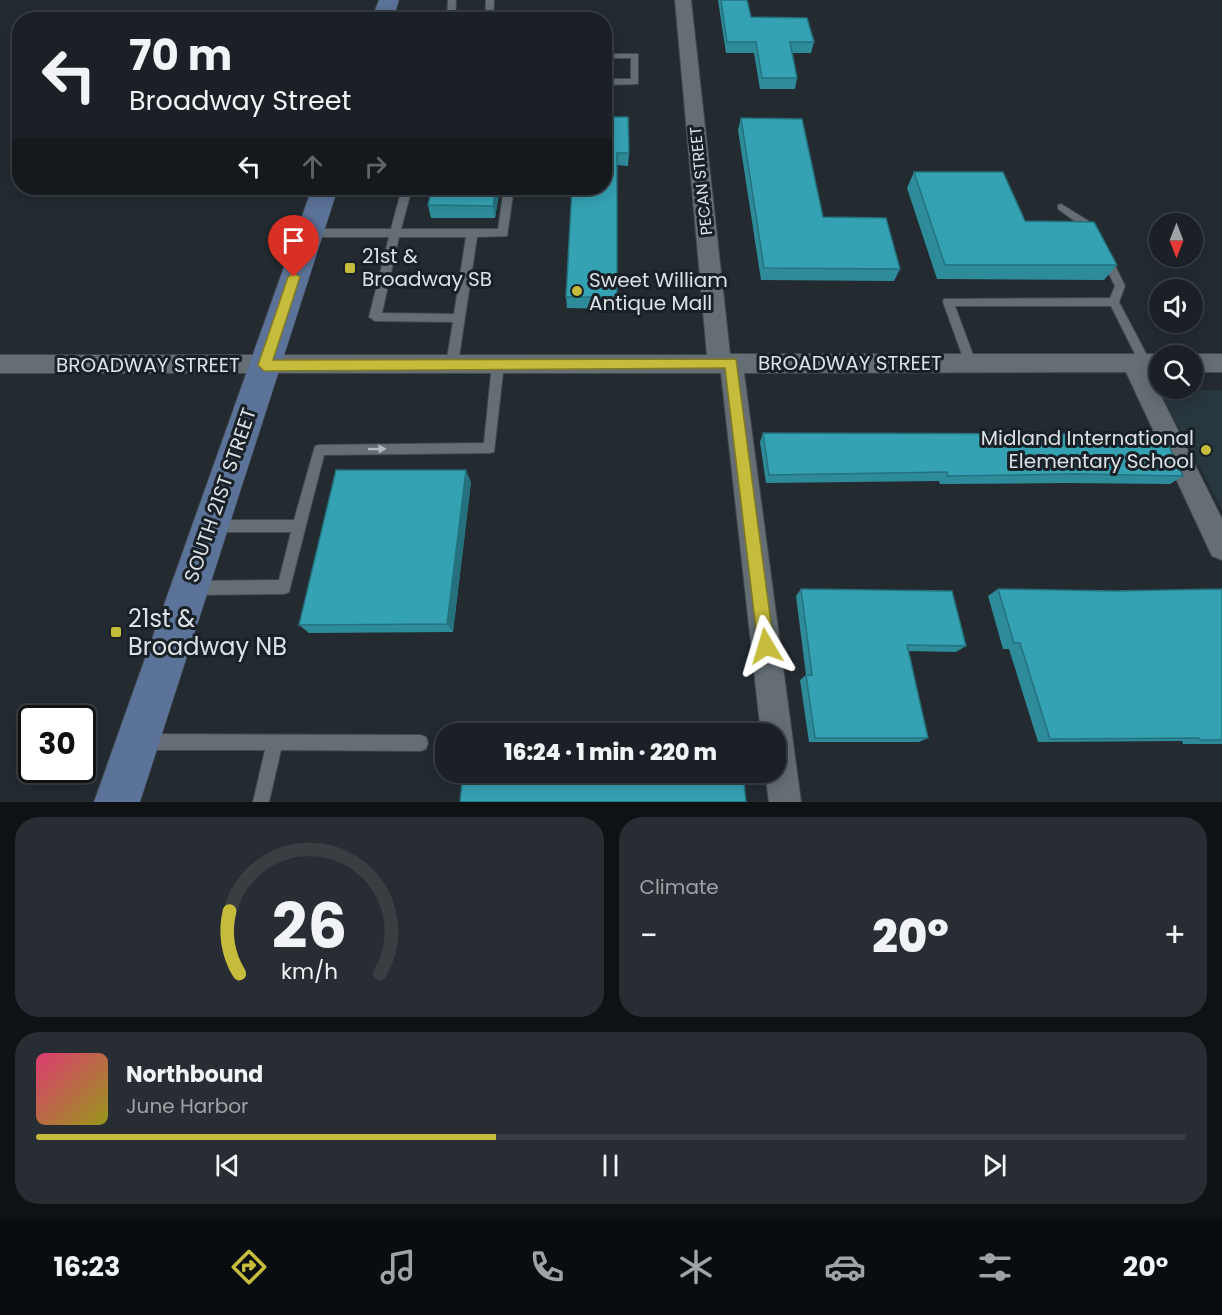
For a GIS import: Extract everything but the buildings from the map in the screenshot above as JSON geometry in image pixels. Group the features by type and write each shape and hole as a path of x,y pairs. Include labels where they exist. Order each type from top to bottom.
{"main road":[{"name":"SOUTH 21ST STREET","path":"117,802 323,195"}],"street":[{"name":"PECAN STREET","path":"683,0 725,363 785,802"},
{"name":"BROADWAY STREET","path":"0,364 1146,363"},
{"path":"1146,363 1222,547"},
{"path":"1203,363 1222,363"}],"lane":[{"path":"612,56 635,56 635,82 612,82"},
{"path":"405,195 375,317 459,318"},
{"path":"309,233 503,233 508,195"},
{"path":"1061,207 1091,228 1120,286 1114,302 1146,363"},
{"path":"452,364 472,233"},
{"path":"970,363 948,302 1114,302"},
{"path":"189,588 284,586 319,450 490,448 498,364"},
{"path":"210,526 299,526"},
{"path":"137,742 420,743"},
{"path":"261,802 275,742"}],"shaded area":[{"name":"Midland International Elementary School","path":"1203,390 1222,390 1222,510 1164,399 1203,399"}],"place":[{"name":"21st & Broadway SB","path":"350,268"},
{"name":"Sweet William Antique Mall","path":"577,291"},
{"name":"Midland International Elementary School","path":"1206,450"},
{"name":"21st & Broadway NB","path":"116,632"}],"route":[{"path":"294,277 264,365 731,363 766,646"}]}
